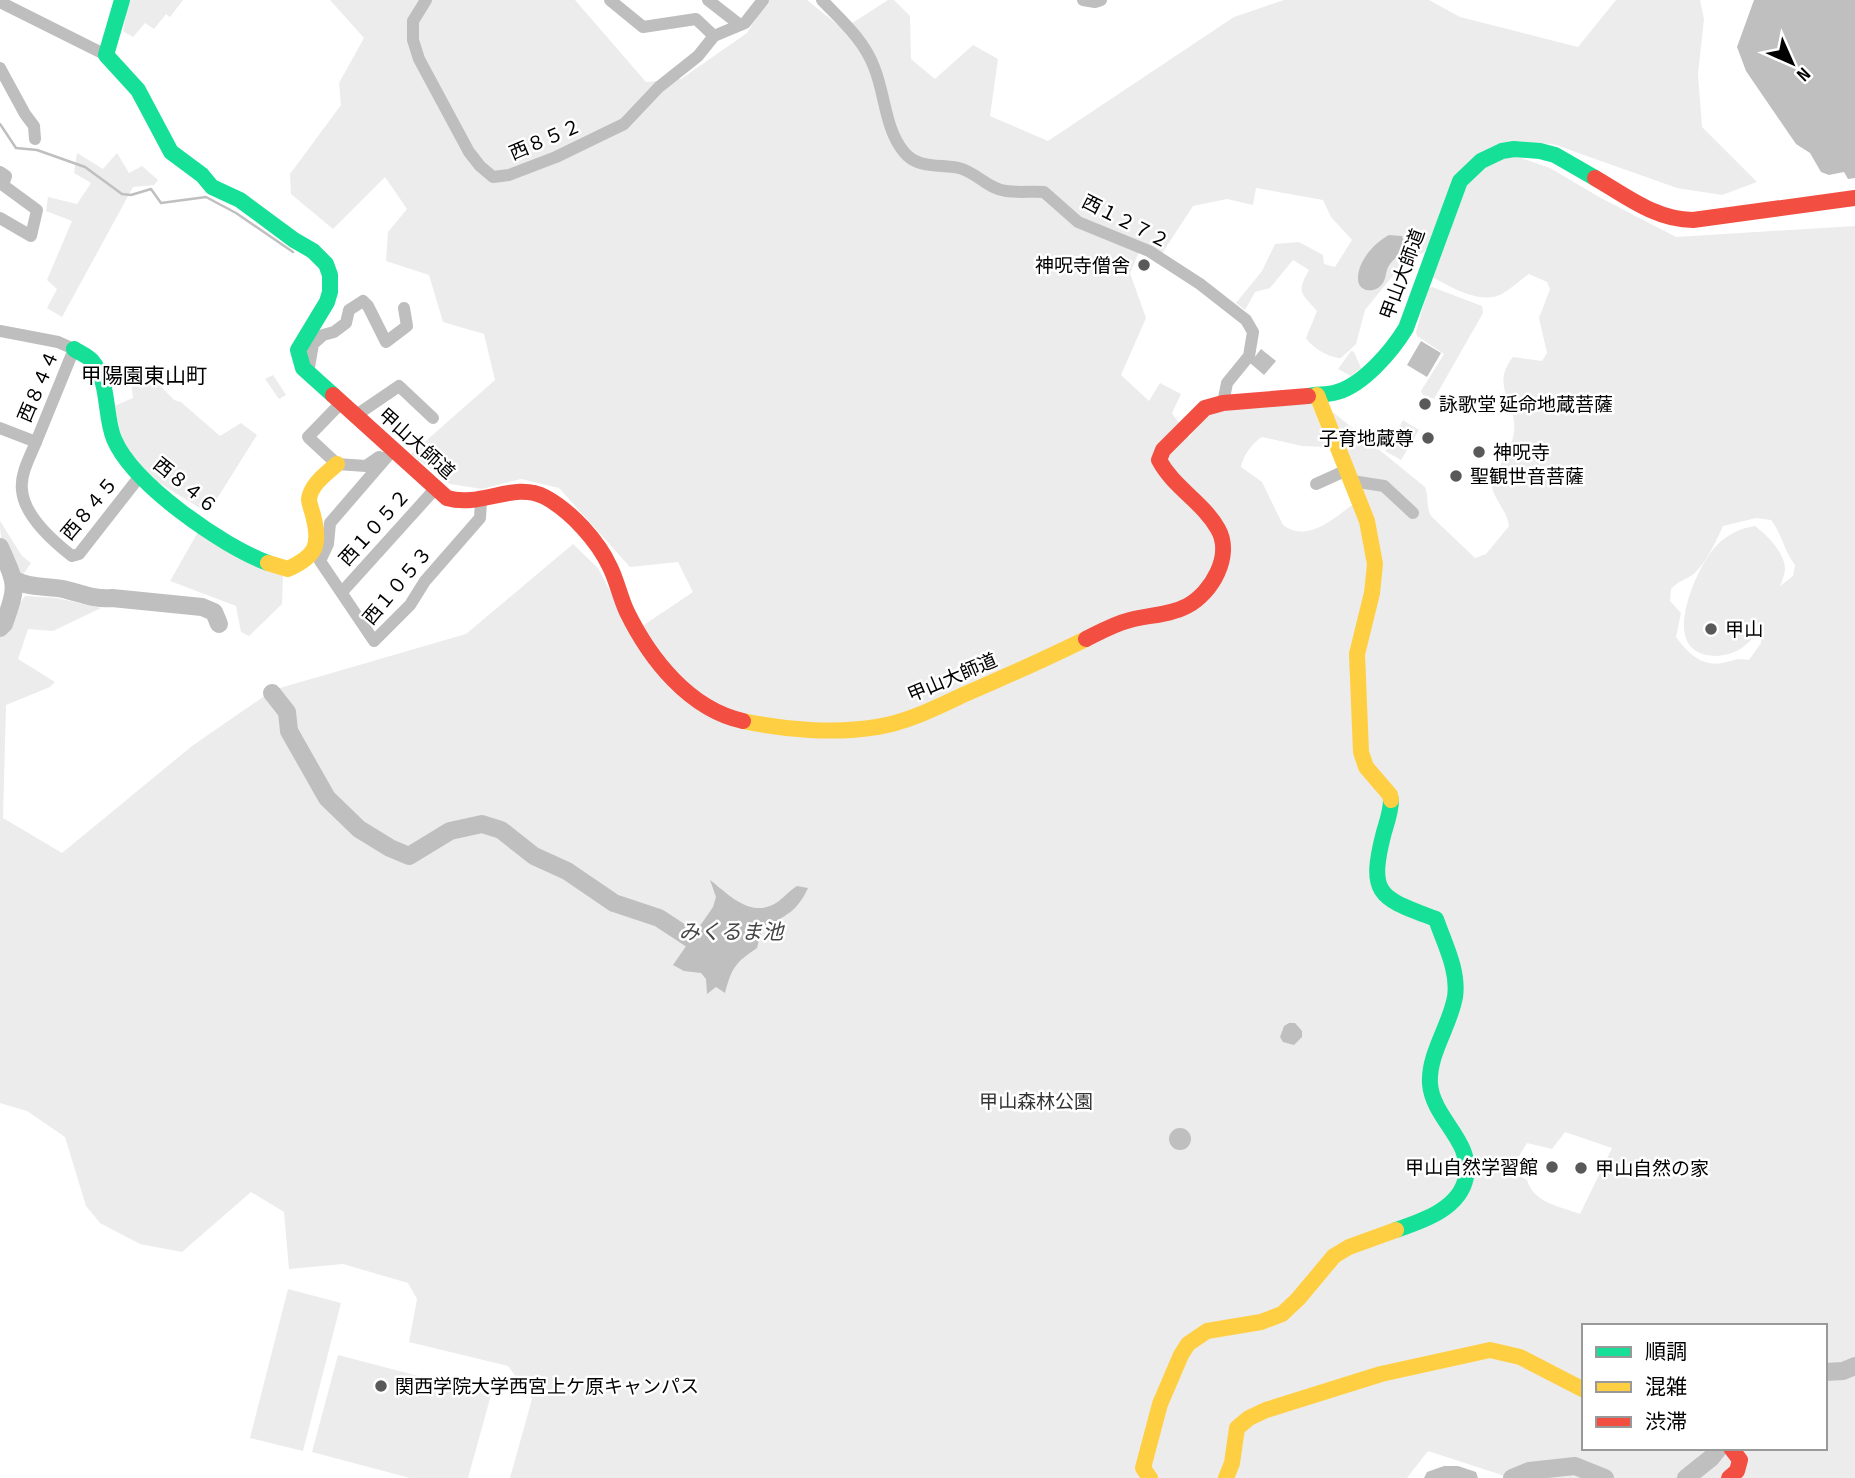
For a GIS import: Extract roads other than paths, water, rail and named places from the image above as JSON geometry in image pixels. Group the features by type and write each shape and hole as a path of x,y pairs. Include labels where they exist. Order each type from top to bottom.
{"street":[{"path":"106,55 122,0"},
{"name":"西８５２","path":"426,0 413,21 413,40 419,59 469,152 493,177 509,175 556,157 624,124 659,87 698,56 714,36 745,23 763,0"},
{"path":"610,0 643,27 696,19 714,36"},
{"path":"708,0 740,25"},
{"name":"西１２７２","path":"822,0 865,45 875,68 895,139 910,159 930,166 960,168 988,186 1005,191 1044,192 1078,222 1149,251 1246,320 1253,332 1250,356 1227,383 1223,403"},
{"path":"1083,0 1101,0"},
{"path":"0,2 106,55 138,90 171,152 202,175 212,187 240,200 313,251 326,264 330,275 327,302 298,350 299,359 308,373"},
{"path":"0,68 34,126 34,139"},
{"name":"甲山大師道","path":"308,373 435,489 454,501 481,501 511,491 527,490 544,496 559,508 603,554 626,610 666,673 683,691 704,706 738,721 831,728 875,727 916,717 1038,663 1119,623 1191,604 1221,566 1225,549 1223,537 1212,519 1163,472 1159,460 1163,450 1205,408 1223,403 1337,392 1354,383 1394,348 1406,328 1450,203 1460,181 1475,163 1511,149 1537,150 1555,155 1659,215 1675,220 1693,220 1855,198"},
{"path":"0,218 31,236 37,210 3,186 3,174"},
{"path":"308,373 313,344 323,335 334,332 346,323 349,310 363,302 368,306 386,342 407,326 404,308"},
{"path":"0,331 58,342 75,349"},
{"name":"西８４４","path":"0,428 36,442 75,349"},
{"name":"西８４６","path":"75,349 92,361 102,382 114,439 125,460 140,476 212,532 248,555 288,569 307,559 317,531 309,499 317,482 337,464"},
{"path":"355,416 399,386 433,418"},
{"path":"1150,1478 1143,1468 1147,1444 1163,1394 1189,1343 1215,1326 1271,1320 1289,1311 1332,1257 1349,1246 1409,1225 1448,1206 1460,1195 1466,1178 1463,1149 1458,1137 1437,1112 1431,1097 1430,1079 1455,996 1456,980 1436,919 1389,900 1379,889 1376,875 1392,803 1390,795 1366,767 1361,752 1357,654 1372,593 1375,564 1367,521 1317,395"},
{"path":"341,403 308,437 337,464 366,466 389,447"},
{"name":"西８４５","path":"36,442 24,472 22,491 25,503 47,536 72,556 79,554 140,476"},
{"name":"西１０５３","path":"389,447 330,523 328,544 320,561 374,641 410,605 425,582 481,518 481,501"},
{"path":"1316,484 1349,475 1384,486 1413,513"},
{"name":"西１０５２","path":"342,592 435,489"},
{"path":"1226,1478 1233,1463 1237,1429 1249,1418 1266,1410 1406,1368 1490,1350 1520,1357 1582,1389"},
{"path":"1729,1478 1737,1471 1740,1460 1732,1450"}],"water":[{"path":"1754,0 1855,0 1855,178 1848,179 1844,172 1829,175 1821,172 1810,153 1796,144 1746,71 1737,47"},
{"path":"1389,235 1402,236 1406,249 1390,264 1381,285 1375,290 1365,290 1359,283 1360,266 1378,242"},
{"path":"1421,341 1441,353 1427,377 1407,365"},
{"path":"1261,349 1276,361 1264,375 1250,363"},
{"name":"みくるま池","path":"710,880 730,896 753,908 774,904 797,886 808,888 798,905 761,933 757,948 732,971 725,993 716,987 707,994 706,979 701,973 684,971 673,965 713,907 716,897"},
{"path":"1295,1023 1302,1031 1302,1037 1294,1045 1283,1042 1280,1037 1284,1026"},
{"path":"1180,1128 1188,1131 1191,1139 1188,1147 1180,1150 1172,1147 1169,1139 1172,1131"},
{"path":"1444,1466 1458,1466 1476,1472 1478,1478 1424,1478 1427,1472"}],"waterway":[{"path":"0,124 16,148 37,150 85,167 122,194 131,195 151,189 161,203 206,197 236,213 293,252"},
{"path":"0,547 14,585 9,611 0,628"},
{"path":"15,580 100,598 202,607 214,612 219,624"},
{"path":"272,693 287,712 289,731 327,798 359,829 390,848 409,856 450,831 482,824 501,830 534,856 567,871 614,903 659,918 691,939"},
{"path":"1827,1372 1843,1371 1855,1366"},
{"path":"1686,1478 1717,1450"},
{"path":"1512,1478 1529,1471 1575,1466 1605,1478"}],"place":[{"name":"神呪寺僧舎","path":"1144,265"},
{"name":"詠歌堂 延命地蔵菩薩","path":"1425,404"},
{"name":"子育地蔵尊","path":"1428,438"},
{"name":"神呪寺","path":"1479,452"},
{"name":"聖観世音菩薩","path":"1456,476"},
{"name":"甲山","path":"1711,629"},
{"name":"甲山自然学習館","path":"1552,1167"},
{"name":"甲山自然の家","path":"1581,1168"},
{"name":"関西学院大学西宮上ケ原キャンパス","path":"381,1386"}],"district":[{"name":"甲陽園東山町","path":"144,376"}],"park label":[{"name":"甲山森林公園","path":"1036,1101"}]}
